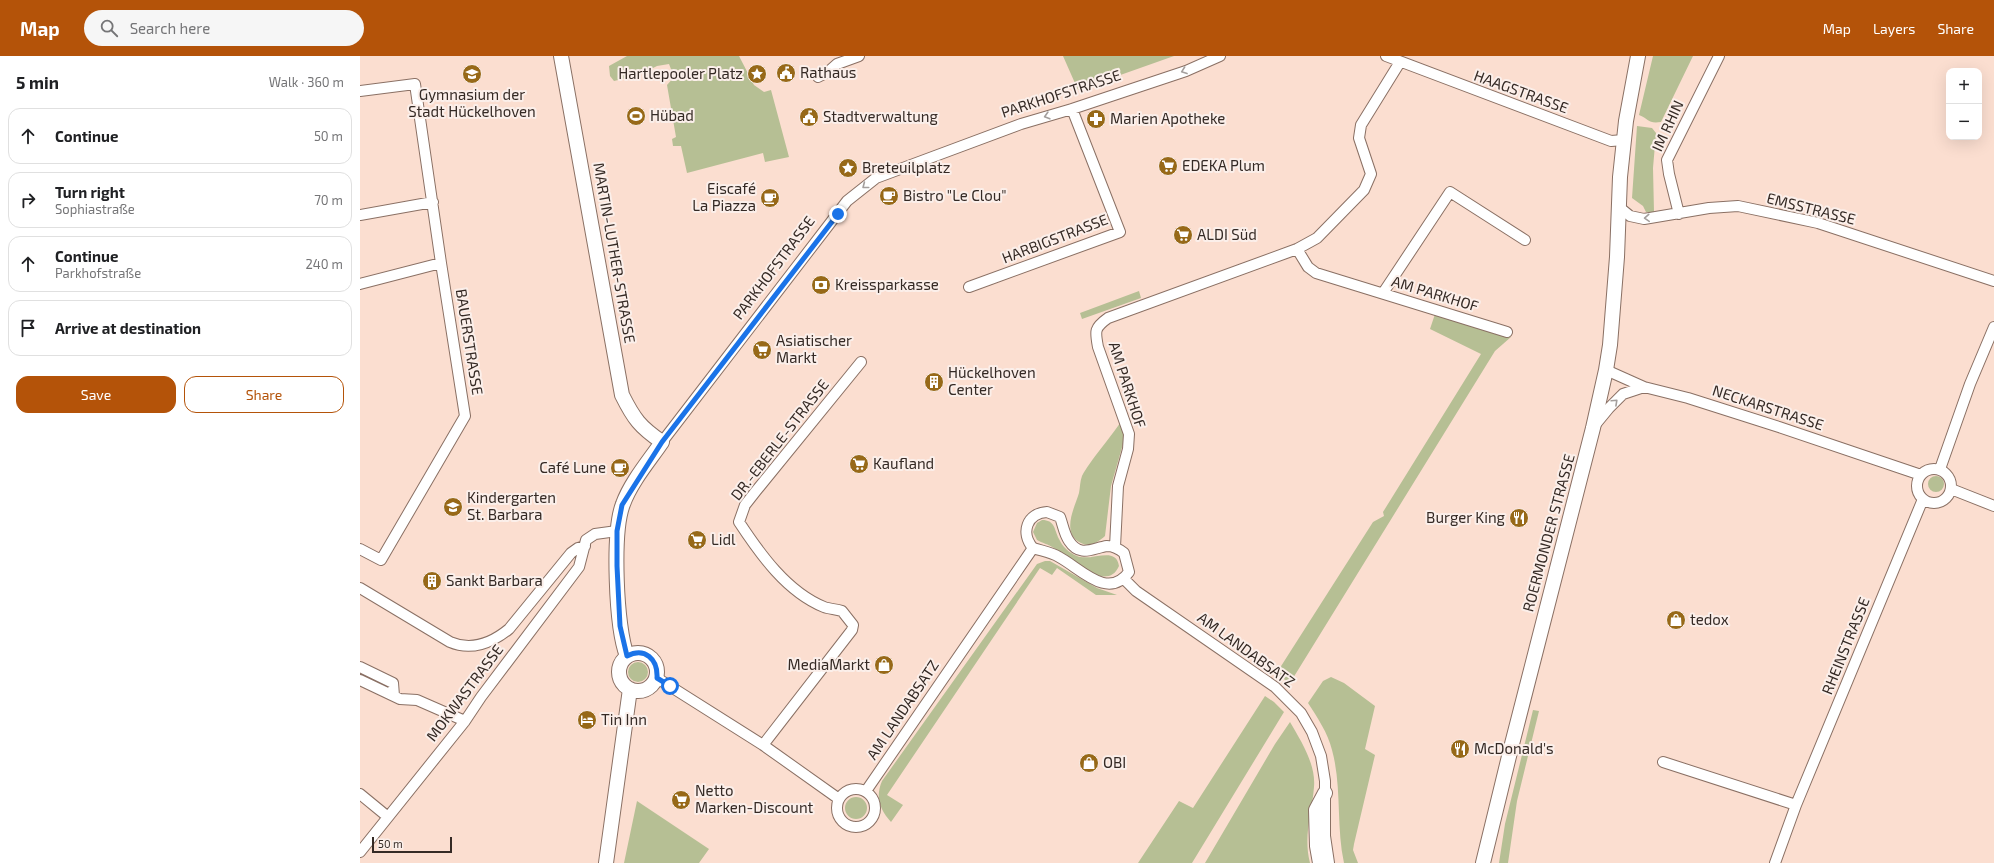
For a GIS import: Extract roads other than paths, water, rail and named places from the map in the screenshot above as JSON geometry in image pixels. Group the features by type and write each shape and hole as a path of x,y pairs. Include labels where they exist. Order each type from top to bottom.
{"street":[{"name":"MARTIN-LUTHER-STRASSE","path":"561,56 622,395 632,416 646,431 662,442"},
{"path":"818,77 828,72 837,64 859,56"},
{"name":"PARKHOFSTRASSE","path":"627,656 620,626 617,531 622,505 662,442 847,201 876,178 1021,124 1072,109 1186,71 1220,56"},
{"name":"HAAGSTRASSE","path":"1386,56 1612,141 1624,140"},
{"name":"ROERMONDER STRASSE","path":"1483,863 1512,744 1594,428 1606,370 1610,345 1617,257 1620,177 1624,140 1638,56"},
{"name":"IM RHIN","path":"1678,214 1667,160 1719,56"},
{"name":"AM PARKHOF","path":"1115,547 1118,486 1128,449 1129,434 1098,347 1095,333 1098,325 1108,318 1297,249 1317,238 1364,190 1369,182 1371,174 1359,138 1361,125 1400,62"},
{"name":"BAUERSTRASSE","path":"360,91 415,84 433,202 440,263 465,416 381,560 360,549"},
{"name":"HARBIGSTRASSE","path":"969,287 1120,232 1072,109"},
{"path":"1383,293 1450,192 1525,240"},
{"path":"360,215 433,202"},
{"name":"EMSSTRASSE","path":"1619,207 1630,216 1644,219 1708,208 1738,206 1818,223 1994,281"},
{"name":"AM PARKHOF","path":"1297,249 1308,266 1316,273 1507,332"},
{"path":"360,284 440,263"},
{"path":"1940,469 1970,384 1994,327"},
{"name":"DR.-EBERLE-STRASSE","path":"763,745 852,630 853,625 842,611 825,608 807,598 787,581 758,551 739,522 745,505 752,495 861,362"},
{"name":"NECKARSTRASSE","path":"1606,370 1644,387 1688,398 1779,427 1920,475"},
{"path":"1594,428 1609,408 1623,394 1644,387"},
{"path":"1933,468 1940,469 1950,477 1951,489 1944,500 1932,503 1923,499 1917,486 1920,475 1926,470 1933,468"},
{"path":"1951,489 1994,506"},
{"name":"RHEINSTRASSE","path":"1775,863 1796,805 1923,499"},
{"path":"1047,512 1054,514 1060,518 1069,542 1075,548 1087,551 1106,546 1115,547 1124,553 1128,562 1128,572 1124,579 1111,584 1098,582 1061,557 1050,552 1033,548 1026,534 1029,520 1036,514 1047,512"},
{"path":"360,588 450,642 459,646 476,645 498,638 509,629 571,553 584,546 586,540 590,536 617,531"},
{"name":"MOKWASTRASSE","path":"360,852 465,721 481,697 579,567 584,546"},
{"name":"AM LANDABSATZ","path":"866,791 1033,548"},
{"name":"AM LANDABSATZ","path":"1124,579 1136,591 1275,687 1301,713 1312,732 1321,756 1325,793 1326,836 1329,863"},
{"path":"639,652 648,654 656,664 657,678 654,683 645,690 639,691 630,689 624,685 620,678 620,664 627,656 639,652"},
{"path":"360,667 392,683 394,696"},
{"path":"657,678 763,745 839,798"},
{"path":"360,680 400,699 417,700 465,721"},
{"path":"606,863 630,689"},
{"path":"1663,762 1796,805"},
{"path":"850,789 861,789 866,791 874,799 876,811 872,819 864,826 852,827 842,821 837,812 839,798 850,789"},
{"path":"1320,863 1317,846 1316,810 1325,793"},
{"path":"360,794 388,817"}],"place":[{"name":"Rathaus","path":"786,73"},
{"name":"Gymnasium der Stadt Hückelhoven","path":"472,74"},
{"name":"Hartlepooler Platz","path":"757,74"},
{"name":"Hübad","path":"636,116"},
{"name":"Stadtverwaltung","path":"809,117"},
{"name":"Marien Apotheke","path":"1096,119"},
{"name":"EDEKA Plum","path":"1168,166"},
{"name":"Breteuilplatz","path":"848,168"},
{"name":"Bistro \"Le Clou\"","path":"889,196"},
{"name":"Eiscafé La Piazza","path":"770,198"},
{"name":"ALDI Süd","path":"1183,235"},
{"name":"Kreissparkasse","path":"821,285"},
{"name":"Asiatischer Markt","path":"762,350"},
{"name":"Hückelhoven Center","path":"934,382"},
{"name":"Kaufland","path":"859,464"},
{"name":"Café Lune","path":"620,468"},
{"name":"Kindergarten St. Barbara","path":"453,507"},
{"name":"Burger King","path":"1519,518"},
{"name":"Lidl","path":"697,540"},
{"name":"Sankt Barbara","path":"432,581"},
{"name":"tedox","path":"1676,620"},
{"name":"MediaMarkt","path":"884,665"},
{"name":"Tin Inn","path":"587,720"},
{"name":"McDonald's","path":"1460,749"},
{"name":"OBI","path":"1089,763"},
{"name":"Netto Marken-Discount","path":"681,800"}]}
